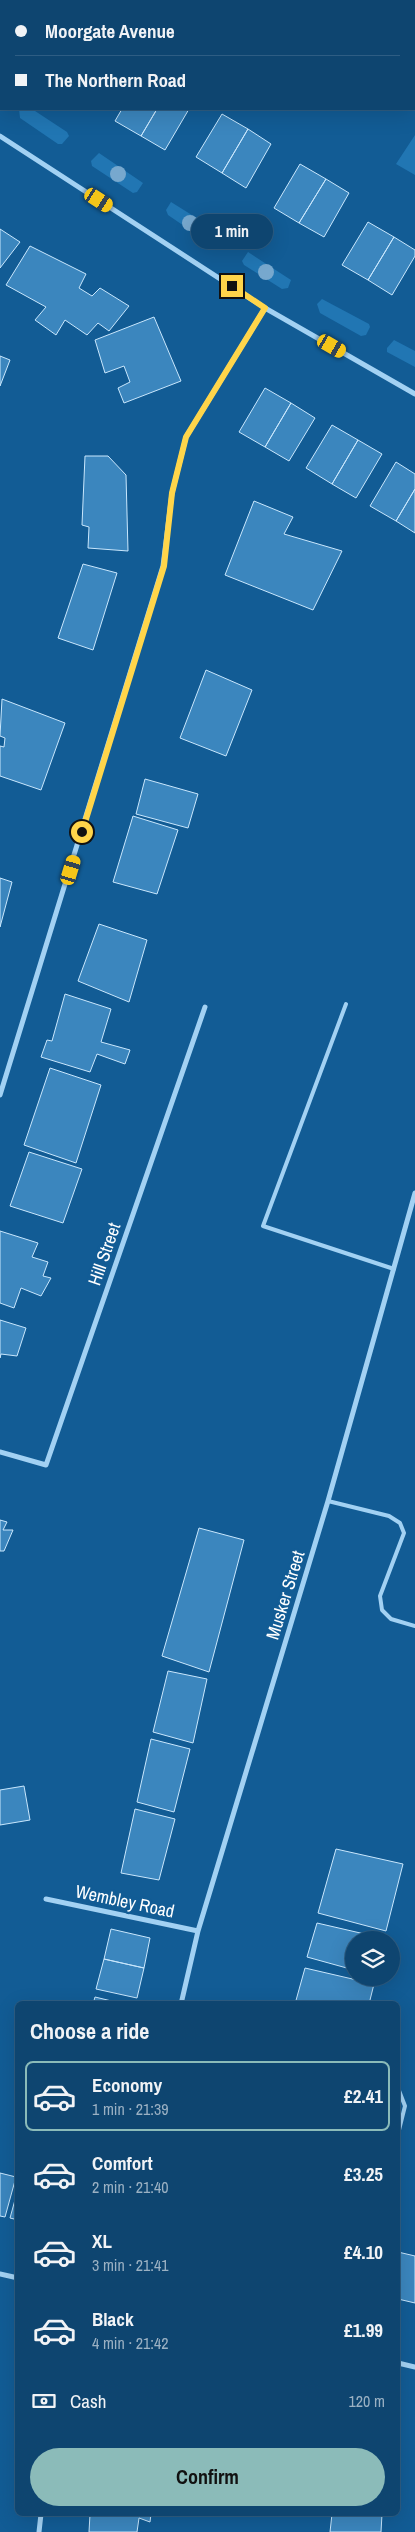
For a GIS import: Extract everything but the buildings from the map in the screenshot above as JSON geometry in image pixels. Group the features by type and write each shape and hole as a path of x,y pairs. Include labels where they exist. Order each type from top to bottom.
{"street":[{"path":"0,136 265,308 415,394"},
{"path":"0,1095 164,566 172,493 186,437 265,308"},
{"name":"Hill Street","path":"0,1452 46,1465 205,1007"},
{"name":"Musker Street","path":"182,2001 198,1931 328,1501 415,1193"},
{"name":"Wembley Road","path":"46,1898 198,1931"},
{"path":"0,2274 15,2277"},
{"path":"400,2363 415,2367"},
{"path":"40,2532 41,2516"}],"lane":[{"path":"346,1004 264,1226 394,1269"},
{"path":"328,1501 389,1516 400,1523 404,1533 380,1596 382,1610 391,1619 415,1626"},
{"path":"400,2093 405,2106 400,2126"}],"shaded area":[{"path":"19,110 34,110 67,132 69,136 62,144 58,144 20,118"},
{"path":"415,135 415,175 396,164"},
{"path":"99,153 143,183 137,192 133,193 92,166 91,161"},
{"path":"171,202 219,232 213,242 209,243 168,215 166,210"},
{"path":"248,252 291,280 288,288 282,289 244,265 242,261"},
{"path":"322,299 369,324 370,327 366,335 361,336 320,313 317,304"},
{"path":"394,340 415,351 415,367 387,352 387,348"}],"route":[{"path":"82,832 164,566 172,493 186,437 265,308 232,286"}]}
